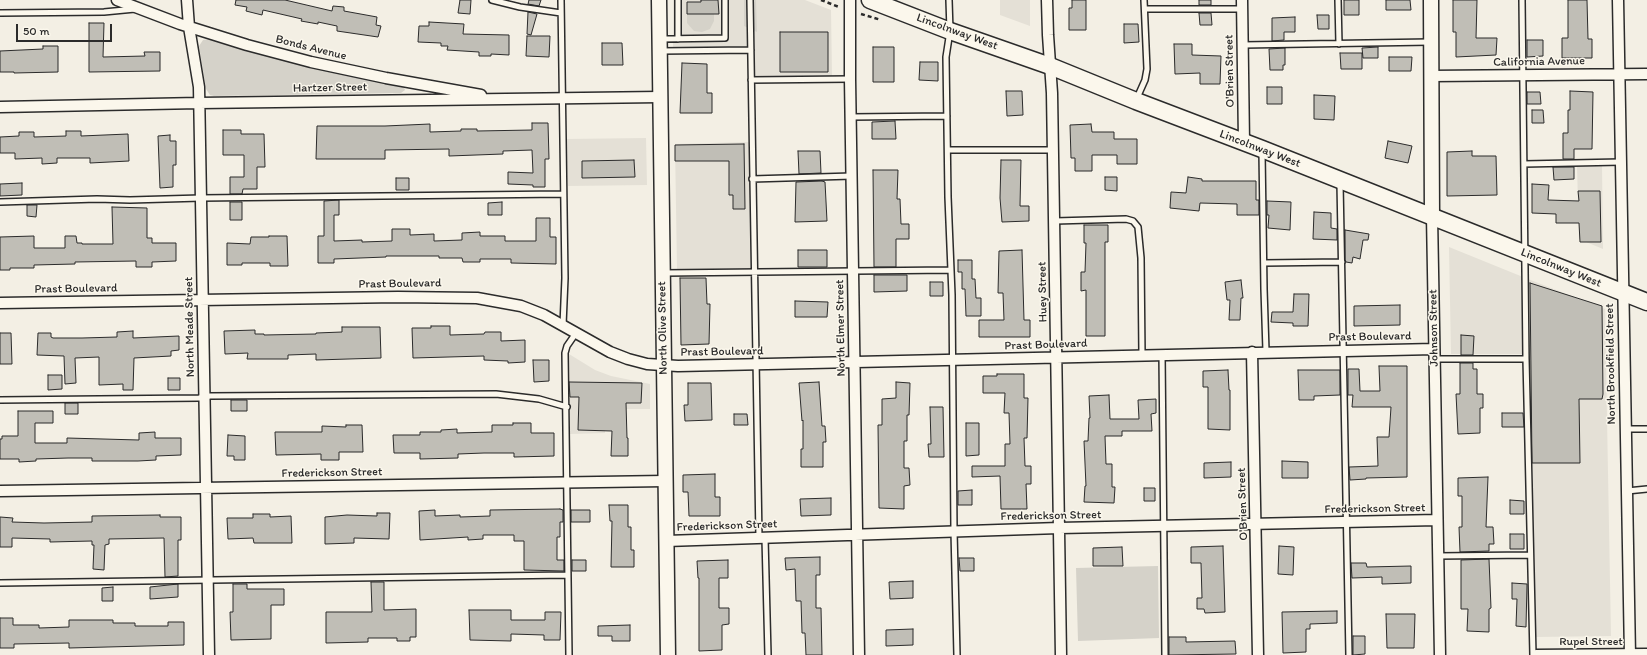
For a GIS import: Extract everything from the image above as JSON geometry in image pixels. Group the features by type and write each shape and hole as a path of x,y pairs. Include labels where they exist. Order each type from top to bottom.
{"main road":[{"name":"Lincolnway West","path":"870,0 950,31 1050,66 1647,302"}],"street":[{"name":"Bonds Avenue","path":"117,0 189,27 246,45 312,62 386,78 505,100"},
{"name":"North Meade Street","path":"187,0 189,27 197,73 200,103 209,655"},
{"name":"North Olive Street","path":"659,0 668,655"},
{"name":"North Elmer Street","path":"850,0 859,655"},
{"name":"Huey Street","path":"1047,0 1055,221 1062,655"},
{"name":"Johnson Street","path":"1431,0 1432,216 1440,655"},
{"name":"North Brookfield Street","path":"1618,0 1630,655"},
{"name":"O'Brien Street","path":"1242,5 1244,142"},
{"name":"California Avenue","path":"1432,76 1647,74"},
{"name":"Hartzer Street","path":"0,107 660,97"},
{"name":"Prast Boulevard","path":"0,303 405,297 477,298 520,306 544,315 610,352 628,359 664,365 855,363 1266,351 1434,349"},
{"name":"O'Brien Street","path":"1252,352 1258,655"},
{"name":"Frederickson Street","path":"0,491 665,481"},
{"name":"Frederickson Street","path":"666,541 1059,528 1164,527 1437,520"},
{"name":"Rupel Street","path":"1534,655 1647,654"}],"lane":[{"path":"492,0 561,13"},
{"path":"561,0 561,98 565,278 563,325"},
{"path":"678,0 678,38"},
{"path":"660,45 678,38 725,38 725,0"},
{"path":"750,0 756,365 768,655"},
{"path":"949,0 950,31 946,57 957,655"},
{"path":"1136,101 1145,80 1147,69 1144,0"},
{"path":"1338,0 1339,44"},
{"path":"1522,0 1526,359 1530,555 1534,655"},
{"path":"1145,9 1242,5"},
{"path":"0,13 104,12 140,9"},
{"path":"1243,45 1432,42"},
{"path":"660,45 751,50"},
{"path":"751,80 850,79"},
{"path":"851,117 947,116"},
{"path":"1262,149 1266,351"},
{"path":"948,150 1053,150"},
{"path":"1524,164 1621,162"},
{"path":"752,179 852,176"},
{"path":"1340,180 1349,655"},
{"path":"0,202 563,194"},
{"path":"1055,221 1126,219 1132,221 1138,227 1141,258 1142,355"},
{"path":"1264,263 1342,262"},
{"path":"662,274 951,270"},
{"path":"569,655 567,575 567,408 565,353 567,346 576,333"},
{"path":"1162,354 1165,655"},
{"path":"1434,359 1526,359"},
{"path":"0,400 496,394 539,399 567,408"},
{"path":"1625,429 1647,428"},
{"path":"1627,491 1647,490"},
{"path":"1438,556 1530,555"},
{"path":"0,583 567,575"}],"path":[{"path":"821,0 840,7"}],"shaded area":[{"path":"673,0 746,0 747,47 673,48"},
{"path":"744,0 756,0 757,32 744,26"},
{"path":"753,0 805,0 831,10 832,76 754,78"},
{"path":"1000,0 1030,0 1030,26 1000,15"},
{"path":"687,14 714,14 714,21 710,29 702,32 694,31 687,23"},
{"path":"210,39 250,50 404,86 405,90 401,93 210,95 206,89 199,46 203,40"},
{"path":"646,138 647,185 568,186 566,139"},
{"path":"749,142 753,269 677,270 675,144"},
{"path":"1602,165 1603,249 1579,239 1577,166"},
{"path":"1449,247 1523,277 1523,354 1451,354"},
{"path":"1528,279 1605,309 1611,636 1536,637"},
{"path":"569,354 595,370 611,376 650,384 650,409 605,409 605,433 570,434"},
{"path":"1158,566 1159,638 1078,641 1076,568"}],"building":[{"path":"236,0 285,0 332,11 333,6 344,7 344,11 377,17 376,25 381,26 378,37 337,31 337,26 318,22 318,24 301,21 302,19 263,10 262,15 246,11 247,7 235,5"},
{"path":"460,0 471,0 470,14 458,13"},
{"path":"529,0 541,0 539,6 528,4"},
{"path":"701,0 718,0 719,14 687,14 687,2 701,2"},
{"path":"1072,0 1086,0 1086,30 1069,30 1069,8 1072,8"},
{"path":"1199,0 1211,0 1211,5 1199,5"},
{"path":"1344,0 1359,0 1359,15 1344,15"},
{"path":"1386,0 1410,0 1411,10 1386,10"},
{"path":"1453,0 1477,0 1476,38 1497,38 1496,55 1456,57 1456,32 1453,32"},
{"path":"1568,0 1587,0 1588,39 1592,39 1592,58 1562,58 1562,38 1568,38"},
{"path":"528,12 537,14 531,35 527,34"},
{"path":"1199,13 1211,13 1212,25 1200,25"},
{"path":"1317,15 1329,15 1329,29 1318,29"},
{"path":"1295,17 1295,32 1284,32 1284,40 1272,41 1272,18"},
{"path":"429,22 464,24 463,34 509,35 509,55 491,54 491,56 479,56 479,52 447,50 448,46 441,46 441,43 418,42 419,26 429,26"},
{"path":"89,23 104,23 103,57 145,56 144,52 160,52 160,71 89,72"},
{"path":"1124,24 1138,24 1139,42 1124,43"},
{"path":"780,32 828,32 828,72 780,72"},
{"path":"527,36 550,36 549,57 526,56"},
{"path":"1527,40 1543,40 1543,56 1527,57"},
{"path":"602,43 622,43 623,65 602,65"},
{"path":"1174,44 1192,44 1192,55 1221,56 1220,84 1200,84 1200,73 1175,74"},
{"path":"43,46 58,46 58,72 0,72 0,51 43,49"},
{"path":"873,47 894,47 894,82 873,82"},
{"path":"1378,47 1378,58 1363,58 1362,48"},
{"path":"1285,48 1285,65 1283,65 1283,70 1270,70 1269,49"},
{"path":"1340,53 1362,53 1362,69 1341,69"},
{"path":"1389,57 1412,57 1411,71 1389,71"},
{"path":"920,62 938,62 938,81 919,80"},
{"path":"682,63 707,64 707,93 712,93 712,113 680,113"},
{"path":"1267,87 1282,87 1282,104 1267,104"},
{"path":"1006,91 1022,91 1023,115 1007,116"},
{"path":"1570,91 1593,92 1592,149 1574,149 1574,159 1563,159 1563,133 1568,133"},
{"path":"1527,92 1540,92 1541,104 1527,104"},
{"path":"1314,95 1335,96 1334,120 1314,119"},
{"path":"1532,110 1543,110 1544,123 1532,123"},
{"path":"895,121 896,139 872,139 872,122"},
{"path":"532,123 548,123 549,159 545,159 545,187 508,184 508,172 533,173 532,150 503,151 503,154 449,156 449,149 385,150 385,159 316,159 317,126 385,126 430,124 430,132 461,131 461,129 477,129 477,131 532,130"},
{"path":"1091,124 1092,132 1114,132 1114,139 1137,139 1137,164 1117,164 1117,155 1092,155 1092,171 1075,171 1075,158 1071,158 1070,125"},
{"path":"223,130 241,130 241,134 264,134 265,167 257,167 257,189 243,189 242,194 230,194 230,177 244,177 244,155 223,155"},
{"path":"66,131 81,131 81,136 128,134 129,161 90,163 90,158 57,158 57,163 42,164 42,158 15,159 15,153 0,153 0,137 19,136 19,132 34,132 34,137 66,136"},
{"path":"170,135 170,141 176,141 176,165 173,165 173,187 160,188 158,136"},
{"path":"1388,141 1412,146 1408,163 1385,158"},
{"path":"744,144 745,209 733,209 733,195 729,195 729,161 675,161 675,145"},
{"path":"798,151 820,151 821,173 799,174"},
{"path":"1472,151 1472,156 1496,156 1497,195 1447,196 1447,152"},
{"path":"634,160 635,177 582,178 582,161"},
{"path":"1001,160 1021,160 1020,206 1029,206 1029,221 1002,222 1000,198"},
{"path":"1553,167 1574,167 1574,179 1554,180"},
{"path":"873,170 898,170 897,199 900,199 901,224 909,224 909,239 896,239 896,267 874,267"},
{"path":"1105,177 1117,177 1117,191 1105,190"},
{"path":"1188,177 1202,179 1202,181 1256,181 1256,200 1259,200 1259,215 1237,215 1237,204 1200,203 1199,211 1170,208 1171,192 1186,193"},
{"path":"396,178 409,178 409,190 396,190"},
{"path":"796,182 825,182 827,221 795,222"},
{"path":"22,183 22,195 0,196 0,184"},
{"path":"1532,184 1549,185 1548,200 1579,201 1578,191 1600,191 1601,242 1580,242 1579,223 1556,223 1556,214 1532,213"},
{"path":"339,200 339,215 334,215 334,241 392,241 392,229 410,229 410,235 434,234 434,241 462,240 462,233 480,232 480,236 505,236 505,241 536,241 536,218 550,218 550,237 556,237 556,264 511,263 511,259 480,259 480,262 463,262 462,258 439,258 439,256 386,256 334,259 334,263 318,263 318,236 324,236 324,201"},
{"path":"1267,201 1291,202 1290,230 1268,228 1269,215 1267,215"},
{"path":"230,202 242,202 242,220 230,220"},
{"path":"502,202 502,215 488,215 488,203"},
{"path":"27,205 37,205 36,217 27,216"},
{"path":"112,207 147,208 147,238 152,238 152,243 176,243 176,261 152,262 152,267 136,267 136,261 75,262 75,264 34,265 34,268 10,268 10,270 0,270 0,237 34,236 34,248 65,248 65,236 76,236 77,243 82,244 113,244"},
{"path":"1314,212 1331,213 1331,228 1337,229 1337,240 1313,239"},
{"path":"1084,225 1108,225 1108,242 1105,242 1105,336 1086,336 1086,290 1081,291 1081,272 1085,272 1086,243 1084,243"},
{"path":"1345,230 1369,234 1368,240 1363,240 1360,259 1353,257 1352,263 1346,262 1345,260"},
{"path":"287,236 288,266 270,266 270,263 242,263 242,265 227,265 227,243 250,244 251,237"},
{"path":"798,250 827,250 827,267 798,267"},
{"path":"1022,250 1024,320 1030,320 1030,337 979,337 979,320 1004,320 1003,293 998,293 999,251"},
{"path":"958,260 972,260 972,279 975,279 976,298 981,298 981,316 966,316 965,289 962,289 962,272 958,272"},
{"path":"874,275 907,275 907,291 874,292"},
{"path":"680,278 706,278 707,304 710,304 709,344 681,345"},
{"path":"1241,280 1243,298 1241,298 1240,320 1229,320 1230,300 1227,300 1225,282"},
{"path":"930,282 943,282 943,296 930,296"},
{"path":"1530,283 1602,306 1603,394 1602,399 1579,399 1580,463 1532,463"},
{"path":"1294,294 1309,294 1308,326 1293,326 1293,323 1271,322 1272,312 1293,312"},
{"path":"795,301 828,302 827,317 795,317"},
{"path":"1400,305 1400,325 1354,326 1354,306"},
{"path":"431,326 450,326 450,335 501,332 501,341 525,340 525,362 508,363 508,361 484,360 484,356 413,358 412,328 431,328"},
{"path":"342,327 380,327 381,358 316,360 316,354 288,355 288,359 247,359 248,353 225,354 224,331 255,330 255,334 264,335 316,334 342,332"},
{"path":"133,331 133,338 179,336 179,350 171,351 171,356 134,358 133,390 123,390 123,384 99,385 99,357 75,358 76,383 65,384 64,356 37,355 38,333 51,333 51,337 53,338 82,338 117,337 117,332"},
{"path":"0,333 11,333 12,364 0,364"},
{"path":"1461,335 1474,336 1473,355 1461,355"},
{"path":"533,360 549,360 549,381 534,382"},
{"path":"1460,363 1473,363 1473,369 1477,369 1477,394 1483,394 1483,408 1480,408 1480,433 1458,434 1456,394 1460,394"},
{"path":"1379,366 1407,366 1407,477 1350,480 1349,467 1378,466 1377,437 1389,437 1391,407 1352,407 1353,395 1348,395 1348,369 1359,369 1360,391 1380,391"},
{"path":"1228,370 1230,390 1230,430 1208,429 1208,387 1203,387 1203,371"},
{"path":"1298,370 1340,370 1340,395 1314,396 1314,400 1299,400"},
{"path":"997,374 1024,374 1024,398 1028,398 1027,438 1024,438 1025,466 1031,466 1031,484 1026,484 1027,509 1001,509 1000,476 972,477 972,466 1005,466 1005,444 1010,444 1009,413 1004,413 1005,393 983,393 983,376 997,376"},
{"path":"48,375 62,375 62,389 48,390"},
{"path":"168,378 180,378 180,390 168,390"},
{"path":"569,382 642,383 641,403 626,403 628,456 611,456 612,431 578,430 579,397 570,397"},
{"path":"819,382 822,426 825,426 826,442 823,442 823,467 801,467 801,449 803,449 803,420 802,421 799,383"},
{"path":"896,382 910,383 909,415 907,415 907,441 904,441 904,468 909,468 910,485 904,486 904,509 879,508 878,425 882,425 882,399 896,398"},
{"path":"688,383 711,383 712,420 685,421 684,405 688,405"},
{"path":"1109,395 1110,419 1139,419 1138,400 1156,399 1156,413 1151,414 1152,431 1122,431 1122,436 1105,436 1106,464 1112,464 1112,487 1115,487 1114,503 1084,502 1086,486 1084,441 1088,441 1090,418 1089,396"},
{"path":"231,400 247,400 247,411 231,411"},
{"path":"65,403 78,403 78,414 65,414"},
{"path":"930,407 943,407 944,457 929,457 928,444 931,444"},
{"path":"18,411 53,411 53,423 35,423 35,443 67,443 67,438 139,440 139,433 155,432 155,438 181,438 181,455 156,456 156,460 138,461 92,461 92,458 68,458 36,459 36,461 19,462 19,459 0,459 0,439 2,439 2,436 18,436"},
{"path":"1502,413 1523,413 1524,427 1502,427"},
{"path":"734,414 747,414 748,425 734,425"},
{"path":"513,423 531,423 531,433 554,433 554,456 514,457 514,453 484,453 458,454 458,458 420,459 420,453 394,453 393,435 420,435 420,432 441,432 441,430 457,429 457,433 492,432 492,425 513,425"},
{"path":"966,423 979,423 979,455 966,456"},
{"path":"346,425 362,425 363,452 339,452 339,460 321,460 321,454 276,455 275,432 322,432 322,426 346,427"},
{"path":"228,435 245,436 245,460 234,460 234,456 227,456"},
{"path":"1282,461 1308,462 1308,478 1282,478"},
{"path":"1231,462 1231,477 1204,478 1204,463"},
{"path":"715,474 715,497 720,497 720,516 689,516 688,492 683,492 683,475"},
{"path":"1488,477 1486,527 1493,527 1494,544 1489,544 1489,551 1460,552 1459,527 1462,527 1462,496 1458,496 1458,478"},
{"path":"1144,488 1155,488 1155,501 1144,501"},
{"path":"972,490 972,505 958,505 958,491"},
{"path":"831,498 831,515 801,516 800,499"},
{"path":"1510,500 1524,501 1524,514 1510,514"},
{"path":"609,505 628,505 628,527 631,527 631,550 634,550 634,567 611,567 612,521 610,521"},
{"path":"435,510 435,516 460,515 460,517 490,516 490,510 563,510 563,522 560,522 560,537 557,537 557,560 564,560 564,571 524,570 524,541 514,541 514,535 483,535 483,539 468,540 468,537 420,540 419,511"},
{"path":"571,510 590,510 590,522 571,522"},
{"path":"377,513 390,513 389,539 354,538 354,543 325,544 325,517 347,515 377,516"},
{"path":"253,514 270,514 270,517 291,516 292,543 254,543 253,538 228,539 227,518 253,518"},
{"path":"160,515 160,517 181,517 181,540 178,540 178,576 165,577 164,538 109,539 109,544 105,545 104,570 93,569 94,545 92,545 92,541 50,542 50,539 12,538 12,547 0,547 0,517 13,518 12,522 44,523 92,522 92,516"},
{"path":"1510,534 1524,534 1524,549 1510,549"},
{"path":"1223,546 1225,612 1205,613 1204,609 1197,609 1197,598 1202,598 1201,563 1191,563 1191,547"},
{"path":"1279,546 1294,547 1293,575 1278,574"},
{"path":"1122,547 1123,566 1093,566 1093,548"},
{"path":"820,557 820,575 816,575 816,608 821,608 822,655 806,655 805,633 802,633 801,601 796,601 795,569 786,570 785,558"},
{"path":"959,558 974,558 974,571 960,571"},
{"path":"1489,559 1491,608 1489,609 1489,632 1467,631 1468,609 1461,609 1461,560"},
{"path":"572,560 586,560 586,571 572,571"},
{"path":"728,560 728,578 719,578 719,608 729,608 729,624 722,625 722,650 699,651 699,578 697,561"},
{"path":"1351,563 1366,563 1367,567 1411,566 1411,583 1382,584 1382,577 1352,578"},
{"path":"913,581 913,598 890,599 889,582"},
{"path":"371,582 384,582 384,610 416,609 416,637 410,637 410,641 397,641 397,638 368,638 368,642 326,643 326,612 372,612"},
{"path":"1512,583 1527,584 1526,627 1516,626 1517,599 1512,599"},
{"path":"178,584 178,597 150,599 150,587"},
{"path":"233,584 247,584 247,589 284,589 284,605 271,605 271,639 231,640 230,612 233,612"},
{"path":"113,587 113,601 102,601 102,588"},
{"path":"469,610 511,610 511,620 545,620 545,612 561,612 560,640 544,640 544,635 511,634 511,641 470,640"},
{"path":"1337,611 1337,623 1310,624 1310,629 1306,629 1306,652 1283,653 1282,612"},
{"path":"1386,614 1415,614 1414,648 1387,648"},
{"path":"0,618 13,618 13,625 39,625 39,628 69,627 69,620 113,620 113,623 135,623 135,626 168,626 168,622 184,622 184,645 69,648 69,643 14,644 14,648 0,648"},
{"path":"630,625 630,641 612,641 612,636 598,636 598,626"},
{"path":"913,629 913,645 886,646 886,630"},
{"path":"1353,636 1365,636 1365,654 1353,655"},
{"path":"1169,637 1186,637 1186,642 1235,641 1236,654 1169,655"}]}
